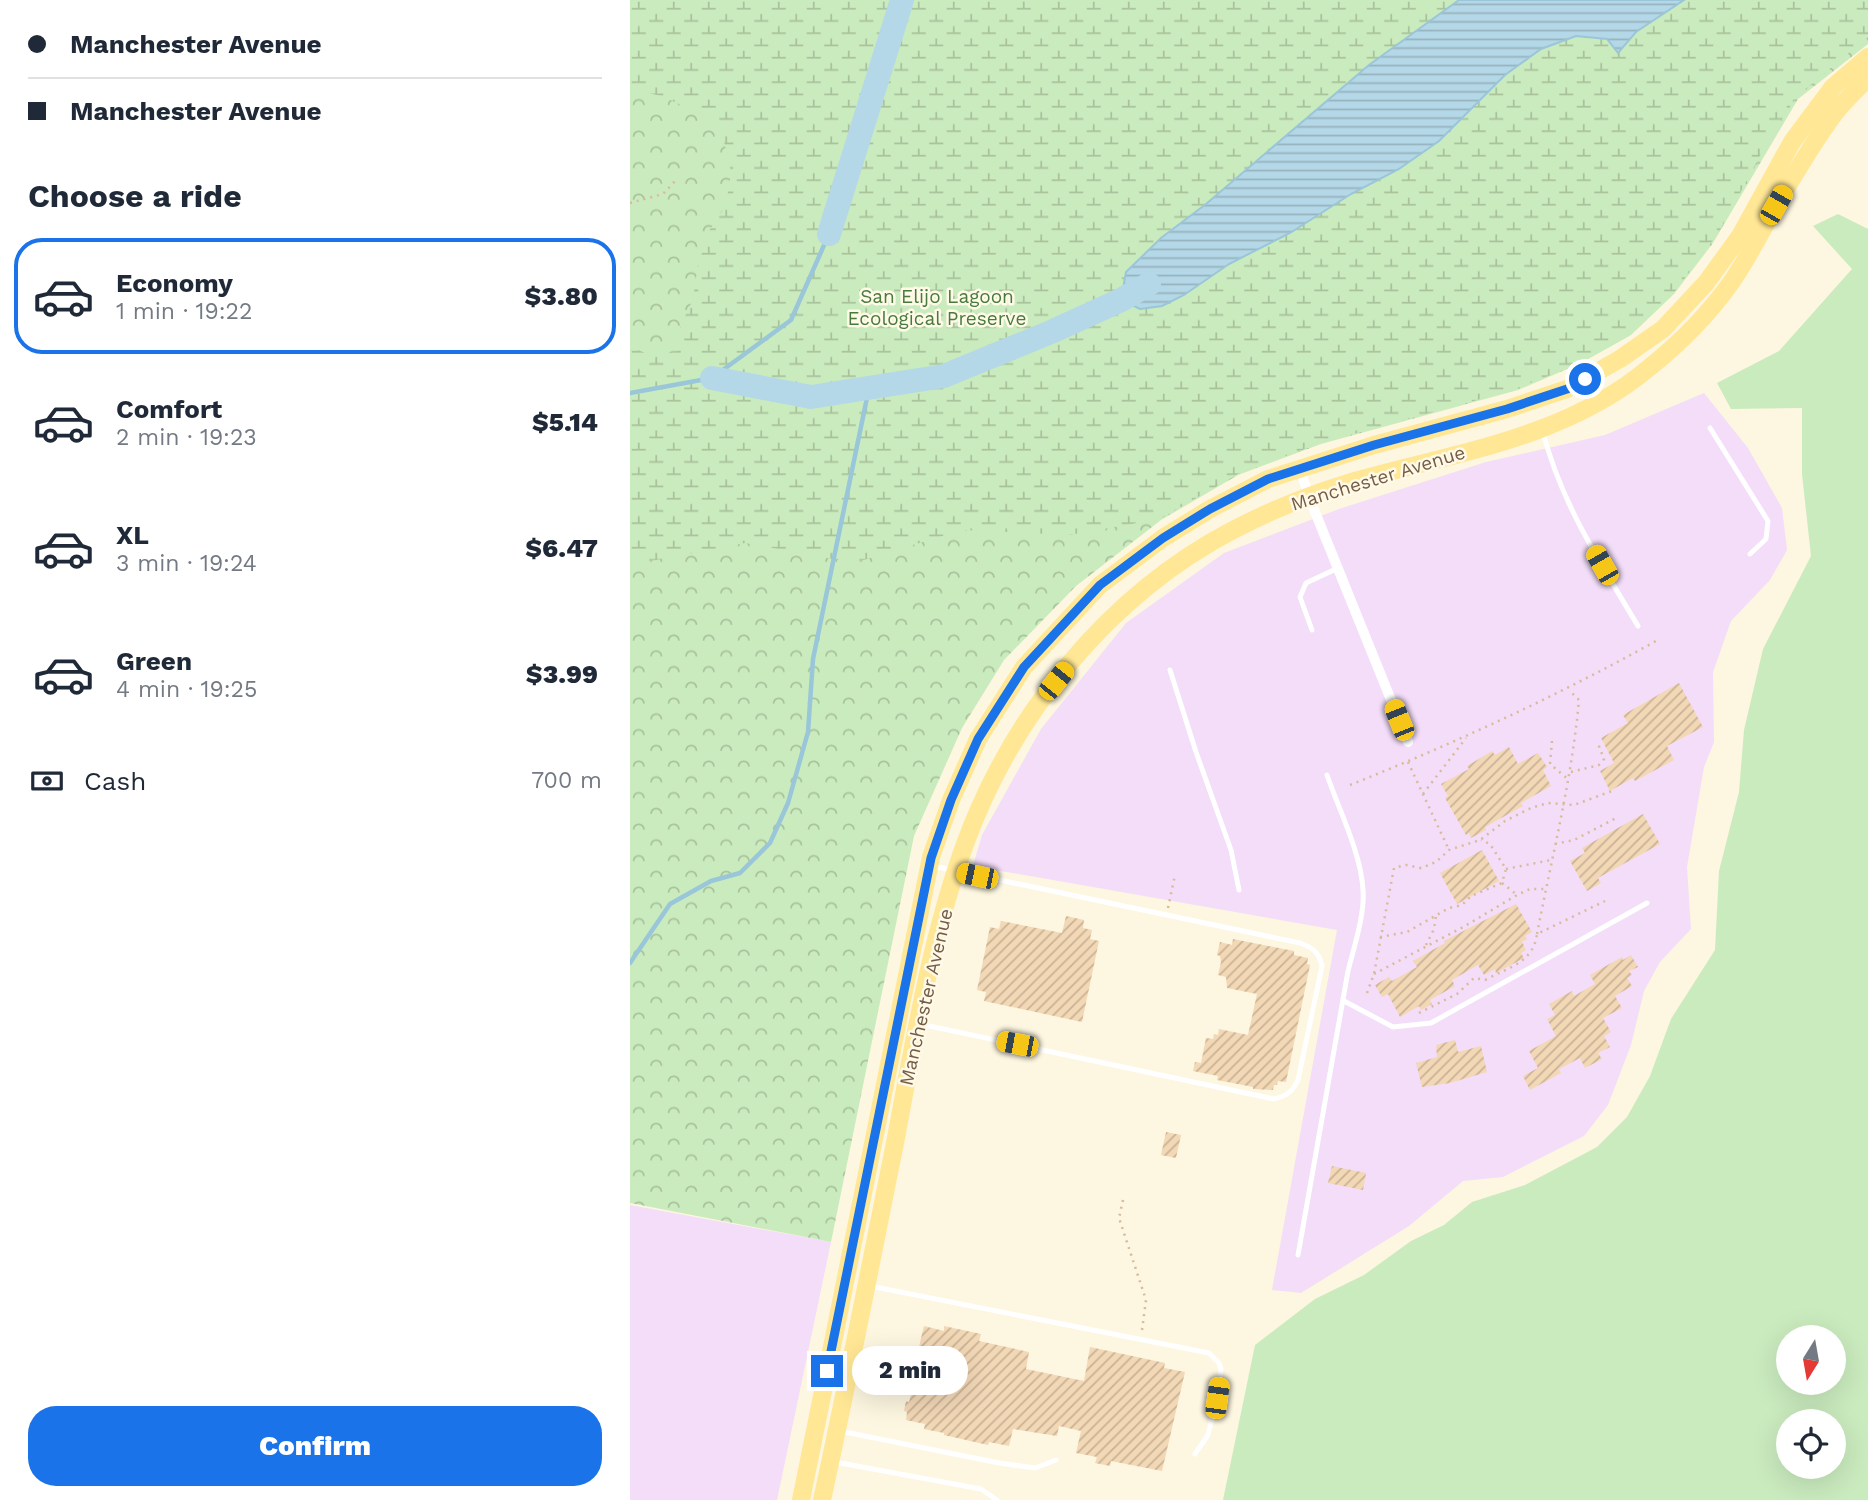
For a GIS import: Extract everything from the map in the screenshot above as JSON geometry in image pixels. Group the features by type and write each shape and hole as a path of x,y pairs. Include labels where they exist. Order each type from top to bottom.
{"main road":[{"name":"Manchester Avenue","path":"801,1500 930,866 951,800 978,739 1024,667 1100,585 1163,538 1210,509 1268,479 1567,389 1620,359 1663,329 1706,283 1740,236 1792,142 1833,87 1868,57"},
{"name":"Manchester Avenue","path":"822,1500 918,1023 942,921 965,843 1003,758 1041,700 1087,643 1138,593 1214,540 1271,511 1347,484 1520,438 1590,407 1644,373 1686,337 1730,284 1788,185 1836,112 1868,78"}],"street":[{"path":"1300,469 1408,742"}],"lane":[{"path":"1542,428 1554,472 1569,504 1638,626"},
{"path":"1710,428 1768,521 1766,539 1749,554"},
{"path":"1312,630 1300,597 1306,583 1338,568"},
{"path":"1170,670 1231,850 1239,890"},
{"path":"1298,1255 1363,893 1360,868 1327,775"},
{"path":"918,1023 1274,1099 1285,1097 1298,1080 1322,966 1320,956 1314,948 1300,943 930,866"},
{"path":"1344,1001 1393,1027 1431,1023 1647,903"},
{"path":"867,1285 1209,1353 1219,1363 1217,1398 1208,1435 1195,1454"},
{"path":"837,1430 1035,1468 1056,1460"},
{"path":"831,1461 981,1489 997,1500"}],"path":[{"path":"630,203 663,194 677,179"},
{"path":"1350,785 1468,736 1569,689 1656,641"},
{"path":"1419,1013 1457,994 1474,978 1485,980 1530,956 1535,948 1571,772 1579,701 1569,689"},
{"path":"1423,794 1468,736"},
{"path":"1552,741 1550,764 1569,780"},
{"path":"1571,772 1599,765 1604,760 1597,741"},
{"path":"1408,762 1449,850"},
{"path":"1367,993 1374,974 1394,868 1406,865 1421,868 1436,862 1449,850 1480,840 1505,821 1531,808 1548,803 1574,806 1612,791"},
{"path":"1555,844 1574,840 1616,818"},
{"path":"1480,840 1490,844 1506,869 1502,883"},
{"path":"1506,869 1552,860"},
{"path":"1167,915 1175,875"},
{"path":"1380,937 1407,932 1462,905 1471,896 1502,883"},
{"path":"1502,883 1517,895"},
{"path":"1374,974 1517,895 1530,889 1546,890"},
{"path":"1537,934 1605,901"},
{"path":"1426,945 1434,929 1436,916"},
{"path":"1123,1200 1119,1218 1146,1300 1140,1340"}],"shaded area":[{"path":"1704,393 1748,448 1782,508 1787,550 1770,580 1731,621 1713,672 1714,742 1704,767 1687,867 1691,929 1660,962 1644,991 1631,1045 1608,1105 1584,1136 1503,1177 1463,1181 1409,1226 1301,1293 1272,1290 1337,930 973,866 982,835 1041,729 1126,623 1224,553 1339,509 1486,462 1605,435"},
{"path":"630,1205 831,1242 777,1500 630,1500"}],"green space":[{"name":"San Elijo Lagoon Ecological Preserve","path":"630,0 1868,0 1868,44 1798,99 1713,243 1674,294 1631,335 1579,364 1518,390 1321,444 1238,475 1161,520 1076,586 1004,660 962,728 914,836 831,1242 630,1203"},
{"name":"San Elijo Lagoon Ecological Preserve","path":"630,0 1868,0 1868,37 1797,96 1768,141 1719,232 1673,294 1629,336 1577,365 1506,392 1321,443 1238,474 1160,519 1069,535 962,530 854,563 745,543 630,565 630,347 652,356 676,352 681,325 693,299 701,243 726,205 731,172 724,141 707,117 664,97 630,88"},
{"path":"1838,214 1868,229 1868,1500 1223,1500 1255,1345 1315,1299 1364,1275 1411,1241 1444,1225 1472,1202 1525,1185 1597,1147 1627,1117 1650,1076 1671,1019 1715,950 1719,871 1739,792 1744,730 1763,649 1811,556 1802,474 1802,408 1731,409 1717,383 1779,351 1852,269 1813,226"}],"water":[{"path":"1459,0 1684,0 1636,32 1618,53 1607,39 1576,36 1541,49 1505,75 1439,141 1399,169 1351,194 1290,233 1229,264 1184,295 1162,306 1140,309 1121,300 1126,272 1161,238 1206,204 1369,65"}],"building":[{"path":"1679,683 1703,727 1667,746 1674,760 1610,791 1600,771 1614,763 1601,738 1628,723 1623,715"},
{"path":"1509,747 1518,764 1538,753 1547,767 1543,770 1551,786 1471,838 1469,833 1466,835 1445,798 1448,796 1441,784 1469,769 1467,766 1492,751 1495,755"},
{"path":"1643,814 1660,844 1598,878 1601,883 1587,891 1570,861 1585,853 1582,848"},
{"path":"1482,850 1499,881 1457,904 1440,873"},
{"path":"1516,904 1532,932 1525,936 1527,939 1522,942 1526,950 1521,953 1524,958 1496,973 1495,969 1484,975 1478,965 1452,980 1455,986 1430,1000 1432,1004 1421,1010 1419,1006 1400,1017 1388,994 1382,997 1375,985 1389,977 1392,981 1417,967 1413,961 1445,943 1444,941"},
{"path":"1066,916 1084,920 1083,928 1092,930 1090,939 1099,941 1082,1022 984,1001 986,992 977,990 990,927 999,929 1001,921 1062,933"},
{"path":"1233,939 1294,951 1294,955 1308,958 1307,964 1310,965 1286,1082 1278,1081 1273,1090 1253,1089 1217,1080 1218,1076 1193,1071 1195,1062 1201,1063 1206,1038 1213,1039 1214,1034 1218,1035 1219,1029 1248,1035 1257,994 1227,988 1226,977 1218,975 1221,962 1220,956 1217,955 1220,942 1232,945"},
{"path":"1631,955 1638,967 1629,971 1632,975 1627,978 1632,986 1615,996 1622,1008 1603,1018 1611,1032 1604,1036 1610,1047 1598,1053 1602,1059 1585,1068 1580,1058 1559,1069 1561,1073 1530,1090 1523,1076 1538,1068 1529,1051 1556,1036 1547,1019 1555,1015 1549,1004 1572,991 1574,996 1595,984 1590,975 1622,957 1623,960"},
{"path":"1455,1040 1458,1052 1481,1046 1487,1072 1450,1083 1422,1087 1416,1063 1437,1057 1436,1045"},
{"path":"1166,1132 1181,1135 1176,1158 1161,1155"},
{"path":"1332,1166 1366,1173 1363,1190 1328,1183"},
{"path":"924,1326 944,1331 944,1326 981,1334 979,1341 1029,1352 1026,1369 1084,1381 1090,1347 1165,1363 1164,1368 1185,1372 1162,1471 1111,1461 1110,1466 1095,1463 1097,1457 1076,1453 1081,1431 1059,1426 1057,1436 1013,1429 1009,1446 989,1442 988,1445 944,1435 924,1429 925,1424 906,1420 906,1401 909,1402 916,1375 913,1374 914,1369 910,1368 912,1357 916,1358"}],"waterway":[{"path":"829,234 902,0"},
{"path":"630,393 712,378 791,320 829,234"},
{"path":"712,378 811,397 944,376 1051,332 1149,284"},
{"path":"630,963 670,904 711,881 740,873 770,843 788,803 808,732 813,659 869,388"}],"route":[{"path":"827,1371 931,858 951,800 978,739 1024,667 1100,585 1163,538 1210,509 1268,479 1374,445 1507,409 1567,389 1585,379"}]}
